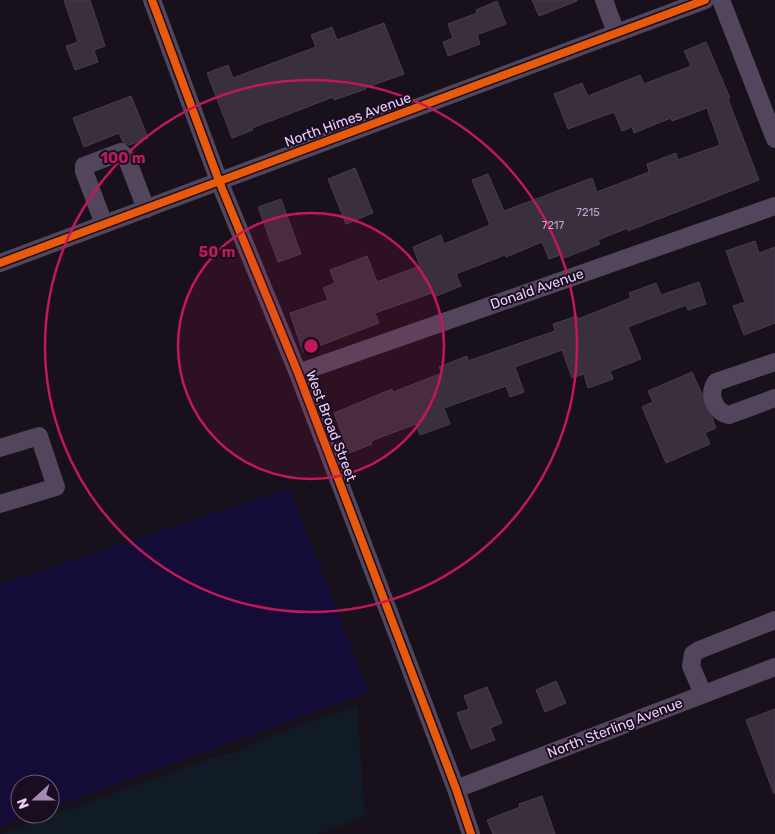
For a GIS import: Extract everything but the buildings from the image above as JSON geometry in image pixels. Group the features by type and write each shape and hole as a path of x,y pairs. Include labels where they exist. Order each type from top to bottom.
{"street":[{"name":"West Broad Street","path":"152,0 219,181 298,373 456,789 471,834"},
{"path":"604,0 616,33"},
{"name":"North Himes Avenue","path":"0,263 706,0"},
{"path":"721,0 775,139"},
{"path":"104,224 84,171 84,166 121,152 127,158 146,209"},
{"name":"Donald Avenue","path":"298,373 775,206"},
{"path":"775,362 716,382 712,391 712,399 718,411 729,415 775,398"},
{"path":"0,448 39,436 56,487 0,504"},
{"path":"702,694 691,666 693,654 775,620"},
{"name":"North Sterling Avenue","path":"456,789 775,667"}],"shaded area":[{"path":"289,488 369,692 60,804 60,774 10,774 10,822 0,826 0,584"},
{"path":"357,705 365,816 317,834 2,834 30,824 60,824 60,813 209,759 237,751 269,737"}],"cycle path":[{"path":"152,0 219,181 298,373 456,789 471,834"},
{"path":"0,263 705,0"}]}
